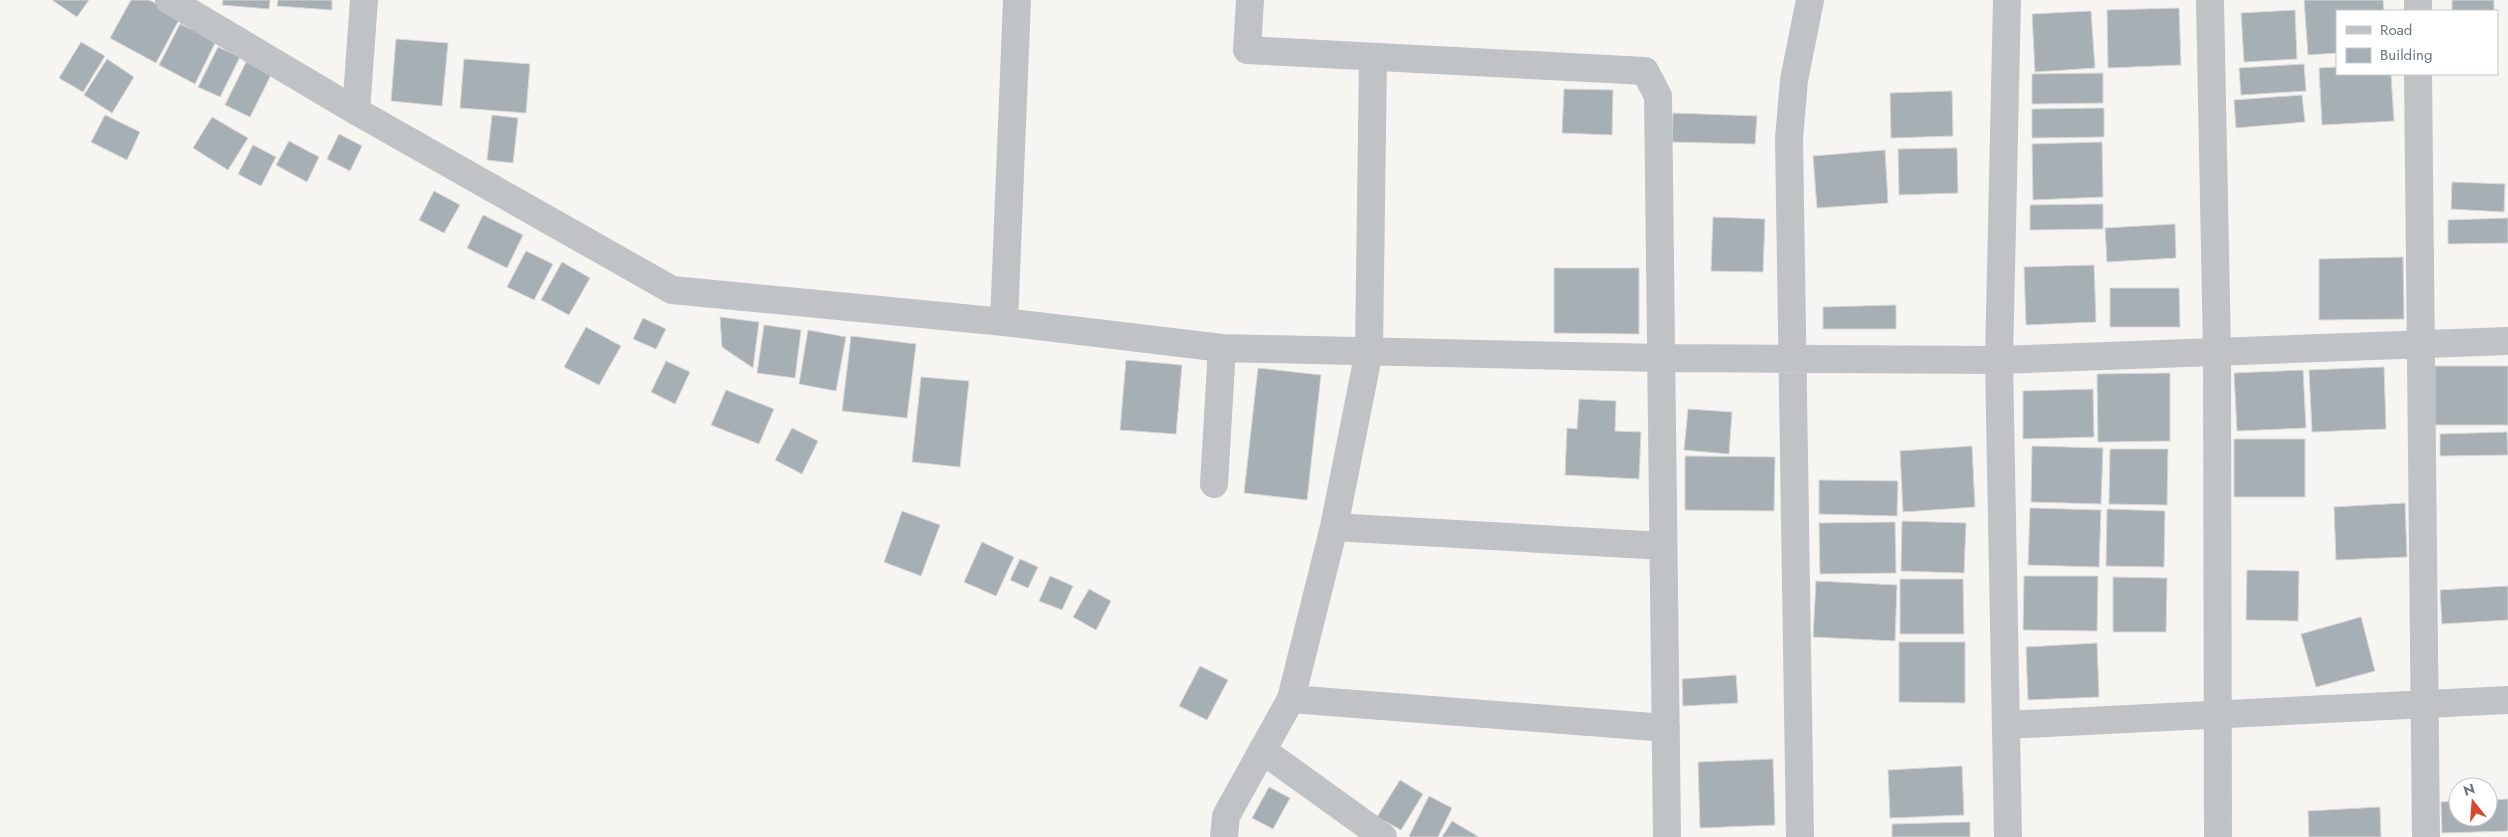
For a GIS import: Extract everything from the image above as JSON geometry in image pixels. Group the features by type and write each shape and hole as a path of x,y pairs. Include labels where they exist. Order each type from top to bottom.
{"street":[{"path":"169,0 356,111 672,290 1004,322 1222,348 1661,358 1999,360 2218,350 2508,341"},
{"path":"356,111 364,0"},
{"path":"1004,322 1017,0"},
{"path":"1250,0 1247,50 1645,71 1658,96 1667,837"},
{"path":"1800,837 1794,358 1789,139 1794,80 1810,0"},
{"path":"2007,0 1999,360 2008,837"},
{"path":"2210,0 2218,350 2218,837"},
{"path":"1224,837 1226,816 1291,699 1334,527 1369,351 1374,57"},
{"path":"2418,75 2426,837"},
{"path":"1214,484 1222,348"},
{"path":"1334,527 1663,546"},
{"path":"1291,699 1666,728"},
{"path":"2006,725 2508,700"},
{"path":"1262,750 1383,837"}],"building":[{"path":"52,0 89,0 77,17"},
{"path":"131,0 149,0 181,16 156,63 110,38"},
{"path":"223,0 270,0 269,9 222,5"},
{"path":"278,0 332,0 332,10 277,6"},
{"path":"2304,0 2383,0 2384,10 2336,10 2336,53 2308,55"},
{"path":"2452,0 2494,0 2494,10 2452,10"},
{"path":"2179,8 2181,65 2108,68 2107,10"},
{"path":"2295,10 2297,59 2244,62 2241,13"},
{"path":"2091,11 2095,68 2035,72 2032,14"},
{"path":"180,24 216,41 195,84 159,65"},
{"path":"396,39 448,43 442,106 391,101"},
{"path":"81,42 105,56 83,92 59,78"},
{"path":"218,47 240,57 220,97 198,87"},
{"path":"107,59 134,77 112,113 84,95"},
{"path":"464,59 530,64 526,113 460,108"},
{"path":"246,62 271,75 250,117 225,105"},
{"path":"2304,64 2306,91 2241,95 2239,68"},
{"path":"2336,67 2336,75 2391,75 2394,121 2322,125 2319,68"},
{"path":"2103,73 2103,103 2032,104 2032,74"},
{"path":"1564,89 1613,90 1612,135 1562,133"},
{"path":"1952,91 1953,136 1891,138 1890,93"},
{"path":"2302,95 2305,122 2236,128 2234,100"},
{"path":"2104,108 2104,137 2032,138 2032,109"},
{"path":"1673,113 1757,116 1755,144 1672,142"},
{"path":"105,115 140,132 127,160 91,142"},
{"path":"492,115 518,118 513,163 487,160"},
{"path":"212,117 248,138 228,170 193,148"},
{"path":"339,134 362,146 350,171 327,159"},
{"path":"289,141 319,157 307,182 276,165"},
{"path":"2102,142 2103,197 2033,200 2032,144"},
{"path":"253,145 276,157 261,186 238,174"},
{"path":"1957,148 1958,193 1899,195 1898,149"},
{"path":"1885,150 1888,203 1817,208 1813,156"},
{"path":"2452,182 2505,184 2504,212 2451,209"},
{"path":"434,191 460,205 444,233 419,220"},
{"path":"2103,204 2103,229 2030,230 2030,205"},
{"path":"483,215 523,235 507,268 467,248"},
{"path":"1713,217 1765,219 1763,272 1711,271"},
{"path":"2508,218 2508,243 2448,244 2448,220"},
{"path":"2175,224 2176,258 2107,262 2105,228"},
{"path":"526,251 553,264 534,300 507,287"},
{"path":"2403,257 2404,319 2319,320 2319,259"},
{"path":"562,262 590,278 569,315 541,300"},
{"path":"2094,265 2096,322 2026,325 2024,267"},
{"path":"1554,268 1639,268 1639,334 1554,333"},
{"path":"2110,288 2179,288 2180,327 2110,327"},
{"path":"1896,305 1896,329 1823,329 1823,307"},
{"path":"720,317 759,322 753,368 722,347"},
{"path":"643,318 666,329 656,349 633,339"},
{"path":"764,325 801,330 795,378 757,373"},
{"path":"586,327 621,346 599,385 564,367"},
{"path":"808,330 846,337 836,391 799,384"},
{"path":"851,336 916,344 907,418 842,411"},
{"path":"1126,360 1182,365 1176,434 1120,430"},
{"path":"666,361 690,372 675,404 651,392"},
{"path":"2435,366 2508,366 2508,425 2435,425"},
{"path":"2384,367 2386,429 2312,432 2309,370"},
{"path":"1258,368 1321,375 1307,500 1244,493"},
{"path":"2303,370 2306,428 2237,431 2234,373"},
{"path":"2170,373 2170,441 2098,442 2097,374"},
{"path":"921,377 969,381 960,467 912,462"},
{"path":"2093,389 2094,437 2023,439 2023,391"},
{"path":"726,390 774,409 759,444 711,425"},
{"path":"1579,399 1616,401 1615,431 1641,432 1639,479 1565,475 1567,428 1577,429"},
{"path":"1688,409 1732,412 1729,454 1684,450"},
{"path":"792,428 818,441 802,474 775,460"},
{"path":"2507,432 2508,455 2440,456 2440,434"},
{"path":"2234,439 2305,439 2305,497 2234,497"},
{"path":"1972,446 1975,507 1903,512 1900,451"},
{"path":"2032,446 2103,448 2101,504 2031,502"},
{"path":"2110,449 2168,449 2167,505 2109,504"},
{"path":"1685,456 1775,457 1774,511 1685,510"},
{"path":"1819,480 1898,481 1897,516 1819,514"},
{"path":"2405,503 2407,557 2336,560 2334,507"},
{"path":"2030,508 2101,510 2099,567 2028,565"},
{"path":"2107,509 2165,511 2164,567 2106,566"},
{"path":"902,511 940,525 921,576 884,562"},
{"path":"1902,521 1966,523 1964,573 1901,571"},
{"path":"1895,522 1896,573 1820,574 1819,523"},
{"path":"982,542 1014,557 996,596 964,582"},
{"path":"1020,559 1038,567 1028,588 1010,580"},
{"path":"2247,570 2299,571 2298,621 2246,620"},
{"path":"1050,576 1073,586 1062,610 1039,601"},
{"path":"2024,576 2098,576 2097,631 2023,630"},
{"path":"2113,577 2167,578 2166,632 2113,632"},
{"path":"1900,579 1963,579 1964,634 1900,634"},
{"path":"1816,581 1897,585 1895,641 1813,637"},
{"path":"2508,586 2508,620 2442,624 2440,590"},
{"path":"1089,589 1111,601 1096,630 1073,617"},
{"path":"2361,617 2375,671 2316,687 2301,634"},
{"path":"1899,642 1965,642 1965,703 1899,702"},
{"path":"2097,643 2099,697 2028,700 2026,647"},
{"path":"1200,666 1228,680 1207,720 1179,706"},
{"path":"1736,675 1738,703 1683,706 1682,679"},
{"path":"1773,759 1775,825 1700,828 1698,762"},
{"path":"1962,766 1964,815 1890,818 1888,770"},
{"path":"1400,780 1423,794 1401,830 1377,817"},
{"path":"1269,787 1290,798 1273,829 1252,818"},
{"path":"1429,796 1452,808 1438,837 1410,837 1409,836"},
{"path":"2508,799 2508,831 2442,833 2441,802 2448,802 2448,827 2498,827 2498,800"},
{"path":"2380,807 2381,837 2309,837 2308,811"},
{"path":"1452,821 1479,837 1442,837"},
{"path":"1970,822 1970,837 1892,837 1892,824"}]}
